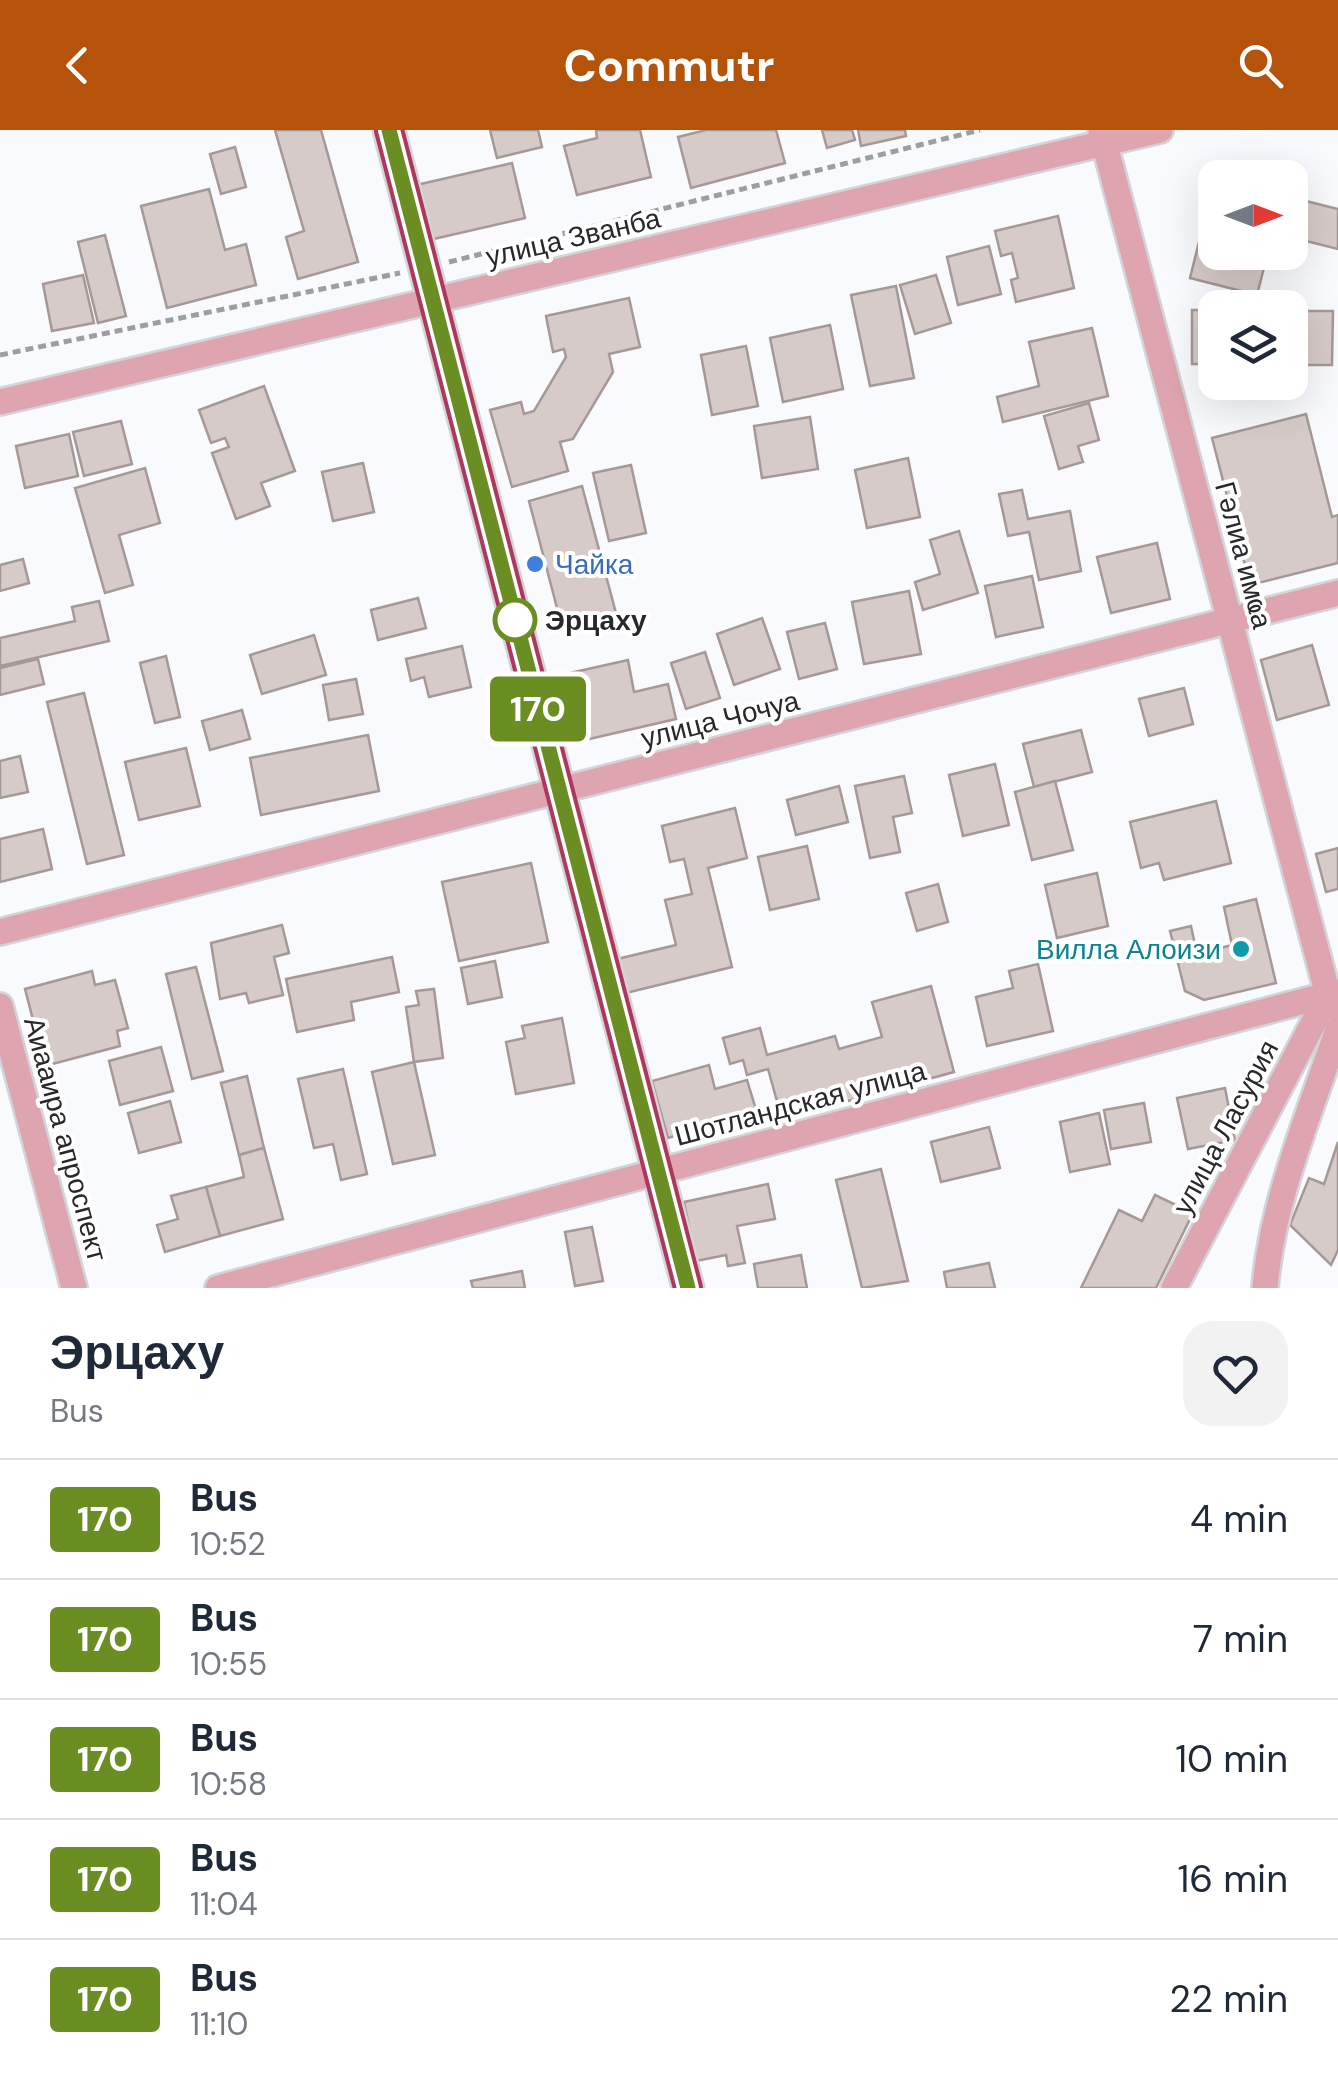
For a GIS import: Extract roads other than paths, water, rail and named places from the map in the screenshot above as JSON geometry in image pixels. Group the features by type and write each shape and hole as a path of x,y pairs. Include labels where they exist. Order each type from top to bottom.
{"highway":[{"path":"389,130 688,1288"}],"street":[{"name":"улица Званба","path":"0,402 1102,136 1160,130"},
{"name":"Гәлиа имҩа","path":"1102,136 1335,998"},
{"name":"улица Чочуа","path":"0,932 1338,594"},
{"name":"Шотландская улица","path":"218,1288 1335,998"},
{"name":"улица Ласурия","path":"1174,1288 1335,998"},
{"name":"Аиааира апроспект","path":"0,1006 74,1288"},
{"path":"1265,1288 1267,1260 1287,1182 1338,1029"}],"place":[{"name":"Чайка","path":"535,564"},
{"name":"Эрцаху","path":"515,620"},
{"name":"Вилла Алоизи","path":"1241,949"}]}
